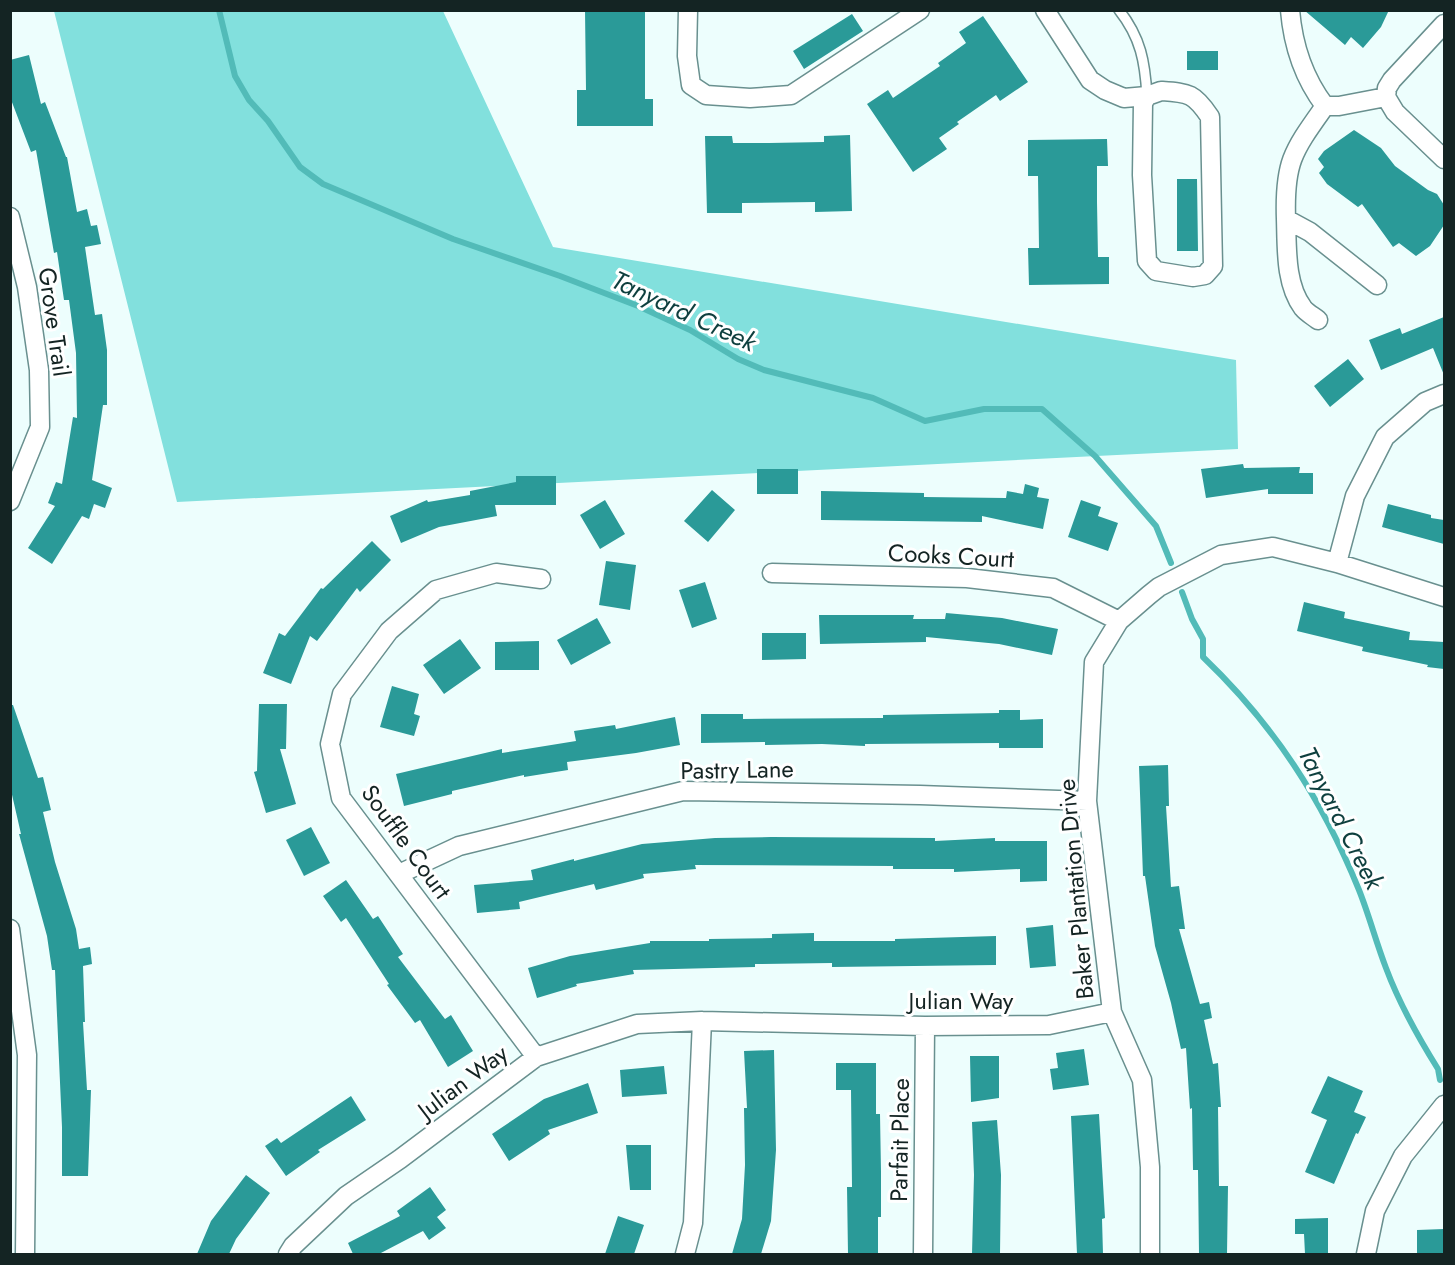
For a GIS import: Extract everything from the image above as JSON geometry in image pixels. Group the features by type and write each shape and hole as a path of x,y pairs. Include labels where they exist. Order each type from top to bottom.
{"street":[{"path":"688,10 687,56 691,85 706,95 750,98 791,95 920,10"},
{"path":"1045,10 1090,80 1105,90 1124,98 1148,96 1161,91 1181,92 1199,100 1210,117 1213,266 1205,275 1193,277 1156,272 1147,261 1142,175 1143,104 1148,96"},
{"path":"1290,10 1292,37 1298,59 1313,91 1325,106"},
{"path":"1444,24 1392,80 1387,88 1386,97 1395,112 1444,159"},
{"path":"1325,106 1339,106 1386,97"},
{"path":"1318,320 1304,310 1293,292 1288,260 1284,188 1289,164 1297,146 1325,106"},
{"path":"1286,219 1310,232 1377,285"},
{"name":"Grove Trail","path":"10,501 40,427 39,370 27,287 11,220"},
{"path":"1337,563 1355,495 1385,437 1425,402 1444,394"},
{"name":"Baker Plantation Drive","path":"1150,1254 1150,1167 1142,1080 1112,1012 1087,801 1095,662 1119,621 1159,587 1221,555 1273,547 1337,563 1444,597"},
{"name":"Souffle Court","path":"536,1057 341,798 330,744 342,694 389,631 436,590 496,573 542,579"},
{"name":"Cooks Court","path":"772,573 968,578 1053,588 1119,621"},
{"name":"Pastry Lane","path":"399,874 459,846 683,791 920,795 1087,801"},
{"path":"10,930 27,1055 18,1215 25,1254"},
{"name":"Julian Way","path":"288,1254 293,1246 346,1196 400,1159 536,1057 637,1024 702,1021 926,1026 1049,1024 1112,1012"},
{"path":"685,1254 693,1223 702,1021"},
{"name":"Parfait Place","path":"923,1254 926,1026"},
{"path":"1366,1254 1375,1211 1403,1156 1444,1104"}],"lane":[{"path":"1119,10 1130,24 1140,46 1145,63 1148,96"}],"shaded area":[{"path":"54,11 443,11 553,247 1236,360 1238,449 177,502"}],"building":[{"path":"585,10 645,10 645,99 653,99 653,126 577,126 577,90 586,90"},
{"path":"1304,10 1389,10 1381,27 1363,48 1351,37 1345,45"},
{"path":"852,14 863,31 804,69 793,51"},
{"path":"983,16 1028,82 1000,101 996,95 957,122 959,124 939,138 947,149 913,172 867,104 888,90 893,98 940,66 938,63 966,43 959,32"},
{"path":"1187,51 1218,51 1218,70 1187,70"},
{"path":"29,55 41,104 45,102 67,157 77,212 87,209 91,226 97,225 101,244 85,247 95,315 102,314 107,350 107,405 103,405 92,480 112,488 105,508 94,504 89,519 82,516 52,564 28,548 55,506 48,503 56,482 62,484 73,417 77,418 76,353 69,300 64,300 57,252 54,253 36,150 31,152 10,97 10,60"},
{"path":"1354,130 1381,148 1395,166 1437,194 1444,205 1444,225 1430,246 1416,256 1399,243 1393,247 1362,204 1358,207 1327,184 1319,173 1324,167 1318,159 1324,151"},
{"path":"850,135 852,211 815,212 815,202 742,203 742,213 707,213 705,136 732,136 733,143 769,143 824,142 824,136"},
{"path":"1107,139 1108,166 1097,166 1097,202 1098,257 1109,257 1109,284 1029,285 1028,248 1039,248 1038,176 1028,176 1028,140"},
{"path":"1177,179 1197,179 1198,251 1177,251"},
{"path":"1444,317 1444,375 1433,348 1381,370 1369,340 1400,328 1402,334"},
{"path":"1348,359 1364,379 1330,407 1314,386"},
{"path":"1243,464 1244,468 1300,467 1299,473 1313,473 1313,494 1268,494 1268,489 1206,498 1201,469"},
{"path":"757,469 798,469 798,494 757,494"},
{"path":"516,476 556,476 556,505 495,505 497,516 439,527 401,543 390,516 427,500 428,502 470,495 470,491 516,482"},
{"path":"1025,484 1039,488 1037,497 1049,499 1043,529 982,516 982,522 821,520 821,491 924,493 924,497 1006,498 1007,491 1023,494"},
{"path":"712,490 735,510 708,542 684,521"},
{"path":"605,500 625,534 600,549 580,515"},
{"path":"1081,500 1101,507 1098,516 1118,523 1108,551 1068,537"},
{"path":"1388,504 1444,520 1444,544 1382,527"},
{"path":"372,541 391,560 360,592 357,588 317,641 310,636 291,684 263,673 279,633 285,636 321,588 323,589"},
{"path":"606,561 636,565 630,610 599,605"},
{"path":"705,582 717,619 692,628 679,590"},
{"path":"1304,602 1345,612 1344,618 1410,632 1409,640 1444,642 1444,669 1362,651 1363,647 1297,631"},
{"path":"946,613 1002,618 1058,629 1052,655 999,644 926,637 926,642 820,644 819,615 914,615 913,619 945,619"},
{"path":"597,618 611,643 571,665 557,640"},
{"path":"762,633 806,633 806,659 762,660"},
{"path":"460,639 481,668 444,694 423,665"},
{"path":"539,641 539,670 495,670 495,642"},
{"path":"392,686 419,694 414,714 420,716 414,736 380,727"},
{"path":"259,704 287,704 286,749 280,749 296,804 266,813 254,772 257,771"},
{"path":"10,705 13,705 38,778 43,777 51,810 43,812 55,862 76,929 79,949 90,947 92,964 83,966 85,1022 83,1022 87,1090 91,1090 88,1176 62,1176 55,970 52,970 47,936 19,834 21,834 10,786"},
{"path":"999,710 1020,710 1020,720 1043,719 1043,748 999,748 999,743 865,744 865,746 765,745 765,742 701,743 701,714 743,714 743,719 883,718 883,715 999,713"},
{"path":"675,717 680,745 567,762 568,770 524,777 524,775 452,791 452,794 404,806 396,774 502,749 502,753 576,741 574,731 615,725 616,729"},
{"path":"1168,765 1169,806 1166,806 1171,887 1179,886 1185,929 1179,929 1200,1004 1209,1002 1212,1018 1204,1020 1213,1064 1218,1063 1221,1107 1218,1107 1219,1186 1228,1186 1227,1254 1199,1254 1198,1170 1193,1170 1192,1108 1190,1109 1186,1048 1181,1049 1155,946 1145,876 1143,876 1139,766"},
{"path":"311,827 330,863 304,876 286,840"},
{"path":"715,838 935,838 935,841 995,838 995,841 1047,841 1047,881 1020,882 1020,869 954,872 954,869 893,869 893,866 695,865 696,869 643,874 644,878 596,890 594,884 519,902 520,909 477,913 474,885 533,880 531,870 642,844"},
{"path":"346,880 373,919 378,916 403,954 398,957 445,1019 451,1015 473,1051 448,1067 420,1020 415,1023 387,985 389,984 346,918 341,922 323,896"},
{"path":"1053,925 1056,966 1030,968 1026,928"},
{"path":"814,933 814,941 895,941 895,939 996,936 996,965 832,967 832,963 755,964 755,967 633,970 634,974 576,984 577,986 537,998 528,968 570,956 650,943 650,941 772,938 772,934"},
{"path":"1084,1049 1089,1085 1053,1090 1050,1069 1058,1068 1056,1053"},
{"path":"774,1050 776,1150 771,1221 761,1254 732,1254 742,1219 745,1165 744,1108 747,1108 744,1051"},
{"path":"970,1056 999,1056 999,1098 971,1102"},
{"path":"836,1063 876,1063 876,1114 880,1114 881,1172 878,1254 848,1254 847,1187 852,1187 851,1090 836,1090"},
{"path":"664,1066 667,1094 622,1097 620,1070"},
{"path":"1328,1076 1363,1091 1354,1112 1366,1117 1358,1134 1356,1133 1334,1184 1305,1172 1327,1120 1311,1113"},
{"path":"588,1083 598,1113 548,1130 550,1134 509,1161 492,1134 544,1099"},
{"path":"351,1096 366,1120 318,1150 320,1152 286,1176 265,1146 277,1138 281,1143"},
{"path":"1099,1114 1105,1218 1102,1219 1103,1254 1077,1254 1071,1116"},
{"path":"997,1120 1001,1175 1000,1254 972,1254 974,1175 972,1122"},
{"path":"626,1145 651,1145 651,1190 630,1190"},
{"path":"246,1175 270,1193 236,1239 229,1254 197,1254 211,1221"},
{"path":"430,1187 446,1210 437,1217 446,1228 429,1240 423,1231 379,1254 353,1254 348,1243 400,1216 397,1211"},
{"path":"618,1216 644,1225 634,1254 605,1254"},
{"path":"1328,1218 1328,1254 1305,1254 1304,1234 1295,1234 1295,1219"},
{"path":"1444,1229 1444,1254 1417,1254 1417,1230"}],"waterway":[{"name":"Tanyard Creek","path":"219,10 235,76 249,100 268,121 300,167 323,184 453,239 638,306 690,330 738,359 764,370 873,398 925,421 984,409 1042,409 1095,456 1156,526 1171,563"},
{"name":"Tanyard Creek","path":"1182,592 1192,619 1203,639 1203,657 1229,683 1274,737 1294,765 1329,825 1359,890 1391,981 1409,1020 1438,1069 1440,1080"}]}
